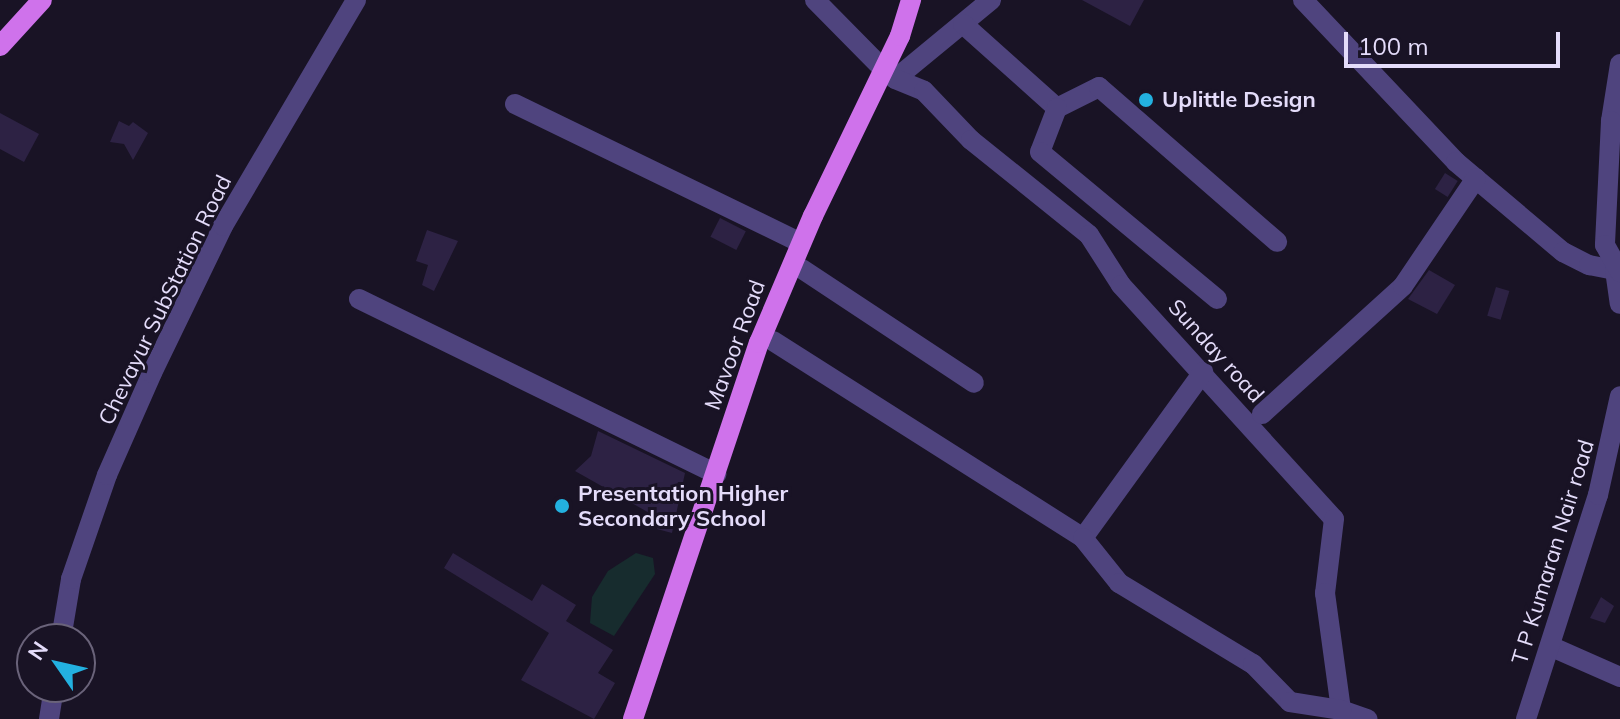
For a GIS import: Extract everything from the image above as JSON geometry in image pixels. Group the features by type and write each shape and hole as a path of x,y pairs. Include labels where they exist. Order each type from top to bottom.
{"main road":[{"path":"0,46 42,0"},
{"name":"Mavoor Road","path":"633,719 759,343 801,243 889,74 911,0"},
{"name":"Mavoor Road","path":"645,719 773,341 802,269 923,0"}],"street":[{"name":"Chevayur SubStation Road","path":"64,623 71,579 107,475 152,373 223,226 356,0"},
{"name":"Sunday road","path":"815,0 889,74 924,91 971,140 1089,235 1121,285 1334,519 1325,593 1341,710"},
{"path":"889,74 963,24 991,0"},
{"path":"1303,0 1392,98 1476,178 1563,252 1589,265 1618,271"},
{"path":"963,24 1057,108"},
{"path":"1620,64 1611,121 1605,245 1618,271 1620,304"},
{"path":"1217,299 1040,152 1057,108 1099,87 1277,242"},
{"path":"515,104 801,243"},
{"path":"1262,414 1403,286 1476,178"},
{"path":"802,269 974,383"},
{"path":"359,299 716,474"},
{"path":"773,341 1083,538 1119,583 1253,664 1290,702 1341,710 1367,719"},
{"path":"1083,538 1203,372"},
{"name":"T P Kumaran Nair road","path":"1526,719 1552,647 1598,495 1620,396"},
{"path":"1552,647 1620,677"}],"green space":[{"path":"636,553 653,558 655,574 614,636 590,623 592,597 608,571"}],"building":[{"path":"1082,0 1144,0 1130,26"},
{"path":"0,113 39,134 24,162 0,149"},
{"path":"119,121 129,126 133,122 148,133 133,160 124,144 110,142"},
{"path":"1445,173 1458,181 1448,197 1435,189"},
{"path":"720,218 746,231 736,250 710,237"},
{"path":"427,230 458,241 434,291 422,285 428,265 416,261"},
{"path":"1429,270 1455,285 1437,314 1408,299"},
{"path":"1496,287 1509,291 1501,320 1487,316"},
{"path":"598,431 685,473 672,533 657,529 660,519 575,471 591,456"},
{"path":"453,553 532,601 542,584 576,605 566,621 613,650 598,673 615,683 594,719 521,680 549,633 444,568"},
{"path":"1601,597 1614,606 1605,623 1590,618"}],"place":[{"name":"Uplittle Design","path":"1146,100"},
{"name":"Presentation Higher Secondary School","path":"562,506"}]}
